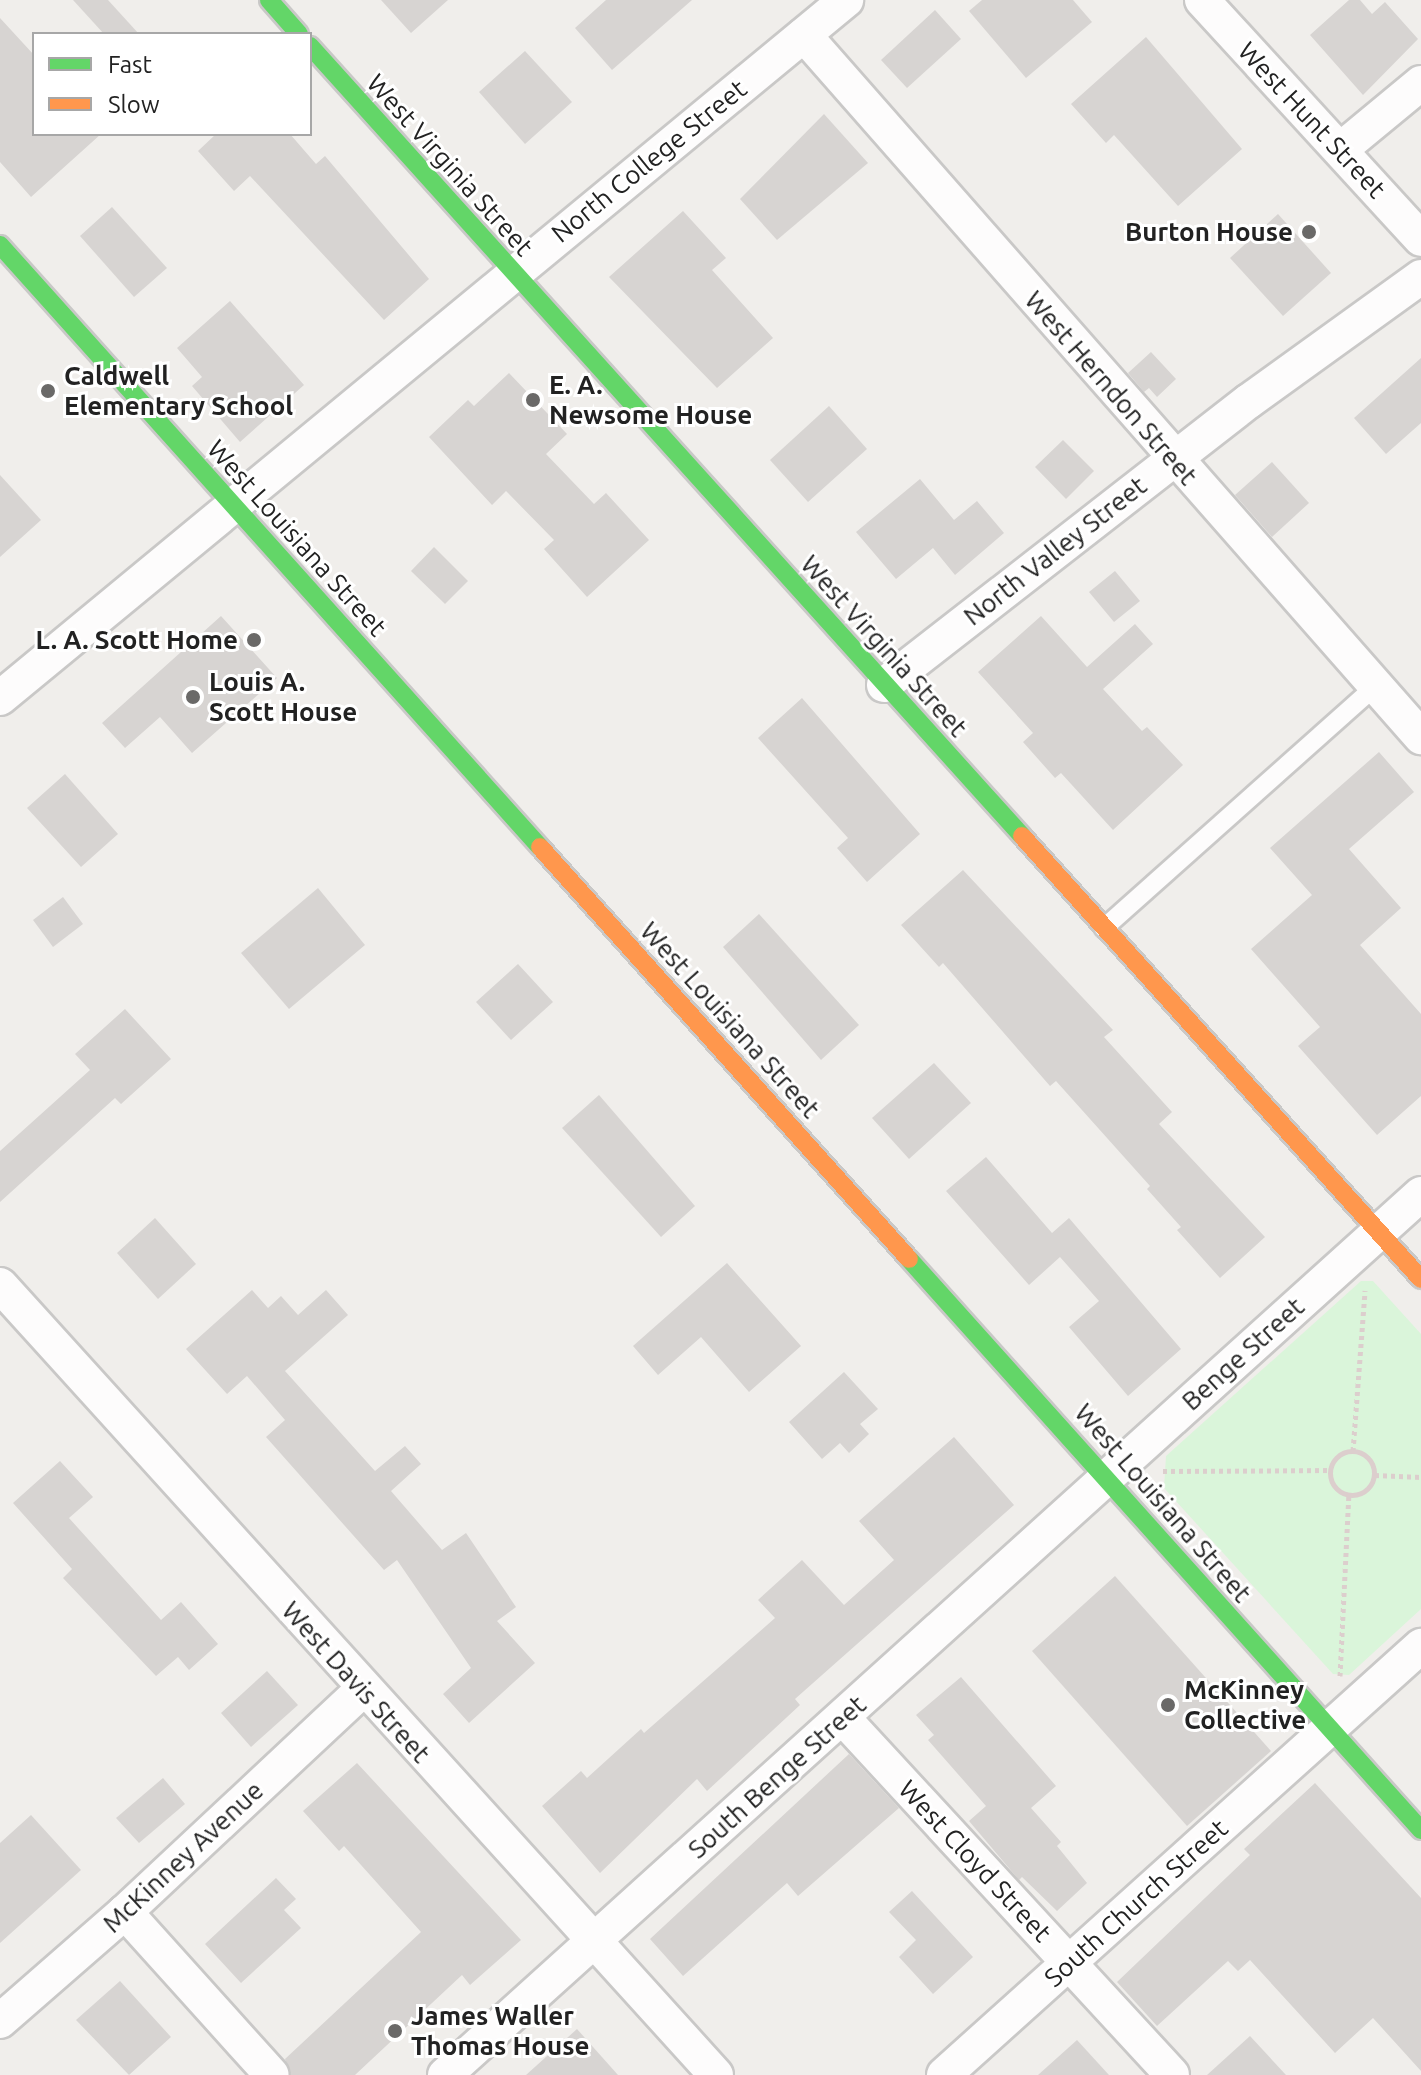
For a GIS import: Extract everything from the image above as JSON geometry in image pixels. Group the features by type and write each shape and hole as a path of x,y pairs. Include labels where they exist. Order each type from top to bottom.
{"main road":[{"path":"269,0 297,32"},
{"name":"West Virginia Street","path":"312,48 511,273 1421,1279"},
{"name":"West Louisiana Street","path":"0,245 1106,1477 1327,1730 1421,1830"}],"street":[{"name":"North College Street","path":"0,698 511,273 846,0"},
{"name":"West Hunt Street","path":"1202,0 1421,239"},
{"name":"West Herndon Street","path":"804,35 1173,459 1421,737"},
{"path":"1340,150 1421,83"},
{"name":"North Valley Street","path":"884,685 1173,459 1421,277"},
{"name":"Benge Street","path":"1106,1477 1421,1194"},
{"name":"West Davis Street","path":"0,1285 593,1944 716,2075"},
{"name":"South Benge Street","path":"445,2075 1106,1477"},
{"name":"South Church Street","path":"944,2075 1421,1646"},
{"name":"McKinney Avenue","path":"0,2021 125,1912 363,1689"},
{"name":"West Cloyd Street","path":"843,1718 1172,2075"},
{"path":"125,1912 267,2069"}],"lane":[{"path":"1104,928 1376,686"}],"path":[{"path":"1353,1451 1366,1284"},
{"path":"1353,1451 1336,1458 1331,1470 1337,1489 1349,1495 1363,1493 1375,1475"},
{"path":"1353,1451 1371,1462 1375,1475"},
{"path":"1146,1471 1331,1470"},
{"path":"1375,1475 1421,1477"},
{"path":"1339,1689 1349,1495"}],"green space":[{"path":"1361,1281 1373,1281 1421,1334 1421,1609 1349,1675 1333,1674 1164,1488 1166,1456"}],"building":[{"path":"73,0 108,0 137,32 102,32"},
{"path":"381,0 448,0 411,33"},
{"path":"606,0 692,0 612,70 575,28"},
{"path":"982,0 1073,0 1092,22 1026,78 969,11"},
{"path":"1349,0 1360,0 1372,14 1385,2 1418,39 1363,95 1310,35"},
{"path":"935,10 961,39 907,88 881,60"},
{"path":"0,18 32,53 32,136 99,136 31,197 0,162"},
{"path":"1146,37 1242,149 1178,206 1114,135 1106,143 1071,104"},
{"path":"525,51 572,102 525,144 479,92"},
{"path":"824,114 868,163 777,240 740,199"},
{"path":"214,136 292,136 316,164 325,156 429,279 384,320 250,176 234,191 198,151"},
{"path":"112,207 167,268 134,297 80,236"},
{"path":"683,211 726,258 712,270 773,338 717,388 609,277"},
{"path":"1278,214 1331,273 1283,316 1230,258"},
{"path":"230,301 304,385 240,442 192,386 202,377 177,348"},
{"path":"1151,352 1176,379 1157,397 1149,388 1144,392 1128,373"},
{"path":"1421,358 1421,423 1386,454 1354,418"},
{"path":"509,373 567,434 546,454 594,504 606,493 649,540 587,597 544,549 554,540 506,491 492,505 429,437 468,400 474,406"},
{"path":"829,406 867,449 808,502 770,460"},
{"path":"1063,440 1094,471 1066,499 1035,467"},
{"path":"1272,462 1309,503 1272,537 1235,495"},
{"path":"0,475 41,520 0,557"},
{"path":"920,479 954,520 977,501 1004,533 955,575 933,548 896,579 856,532"},
{"path":"434,547 468,581 445,604 411,571"},
{"path":"1115,571 1140,601 1114,622 1089,592"},
{"name":"Louis A. Scott House","path":"221,616 277,678 192,753 160,717 125,748 102,723"},
{"path":"1041,616 1087,667 1135,624 1153,644 1103,689 1142,731 1147,727 1183,765 1113,830 1061,773 1055,778 1023,742 1033,733 978,672"},
{"path":"802,698 920,834 867,882 837,848 848,838 758,738"},
{"path":"1379,752 1414,792 1349,849 1401,908 1360,945 1421,1014 1421,1096 1377,1135 1298,1046 1320,1027 1251,949 1312,895 1270,848"},
{"path":"65,774 118,834 81,867 27,808"},
{"path":"963,870 1113,1030 1104,1037 1172,1112 1159,1124 1265,1237 1220,1278 1177,1230 1181,1227 1147,1189 1150,1186 1056,1081 1050,1086 943,963 939,967 901,925"},
{"path":"318,888 365,945 289,1009 241,953"},
{"path":"63,897 83,924 53,947 33,920"},
{"path":"759,914 859,1025 821,1060 723,947"},
{"path":"518,964 553,1002 511,1040 476,1002"},
{"path":"125,1009 171,1059 121,1104 115,1098 0,1202 0,1151 90,1070 75,1054"},
{"path":"934,1063 971,1103 909,1159 872,1118"},
{"path":"599,1095 695,1206 661,1237 562,1128"},
{"path":"986,1157 1052,1233 1069,1218 1181,1349 1128,1396 1069,1327 1099,1301 1060,1257 1029,1285 946,1191"},
{"path":"155,1218 196,1264 158,1299 117,1253"},
{"path":"727,1263 801,1346 749,1392 701,1337 658,1375 633,1346"},
{"path":"252,1290 268,1308 281,1296 298,1315 326,1290 348,1315 285,1371 375,1471 405,1446 421,1464 391,1491 442,1550 466,1533 516,1607 497,1621 535,1663 469,1723 443,1694 471,1668 397,1560 384,1570 266,1437 285,1420 247,1376 227,1394 186,1349"},
{"path":"844,1372 878,1409 860,1424 869,1434 849,1453 840,1443 822,1459 789,1422"},
{"path":"954,1437 1014,1505 795,1699 800,1705 707,1791 697,1779 600,1873 542,1806 581,1771 587,1778 641,1729 644,1733 775,1618 758,1600 802,1560 844,1605 894,1560 859,1521"},
{"path":"60,1461 93,1497 69,1518 161,1620 181,1602 218,1644 189,1670 178,1657 156,1676 63,1578 72,1569 13,1503"},
{"path":"1115,1576 1271,1751 1187,1826 1032,1651"},
{"path":"267,1671 298,1705 251,1747 221,1713"},
{"path":"961,1677 1056,1786 1031,1808 1061,1842 1057,1846 1087,1883 1057,1911 1022,1877 1019,1880 969,1821 986,1806 928,1740 934,1735 916,1715"},
{"path":"849,1754 899,1808 798,1896 787,1883 683,1976 650,1939"},
{"path":"357,1763 521,1940 470,1985 462,1975 355,2075 291,2075 285,2059 421,1932 344,1846 339,1851 303,1811"},
{"path":"163,1778 185,1804 139,1843 116,1818"},
{"path":"1315,1783 1421,1898 1421,2071 1373,2018 1335,2053 1250,1960 1238,1971 1228,1961 1157,2026 1117,1982 1250,1855 1244,1849"},
{"path":"31,1815 81,1870 0,1943 0,1843"},
{"path":"276,1878 296,1899 284,1910 301,1928 241,1983 205,1944"},
{"path":"912,1891 973,1957 933,1994 899,1957 916,1940 889,1912"},
{"path":"120,1981 171,2037 129,2075 76,2020"},
{"path":"577,2029 618,2075 526,2075"},
{"path":"1250,2036 1286,2075 1207,2075"},
{"path":"1077,2040 1109,2075 1038,2075"}],"traffic: fast":[{"path":"269,0 297,32"},
{"path":"312,48 1022,836"},
{"path":"0,245 540,847"},
{"path":"909,1259 1421,1830"}],"traffic: slow":[{"path":"1022,836 1421,1279"},
{"path":"540,847 909,1259"}],"place":[{"name":"Burton House","path":"1309,232"},
{"name":"Caldwell Elementary School","path":"48,391"},
{"name":"E. A. Newsome House","path":"533,400"},
{"name":"L. A. Scott Home","path":"254,640"},
{"name":"Louis A. Scott House","path":"193,697"},
{"name":"McKinney Collective","path":"1168,1705"},
{"name":"James Waller Thomas House","path":"395,2031"}]}
